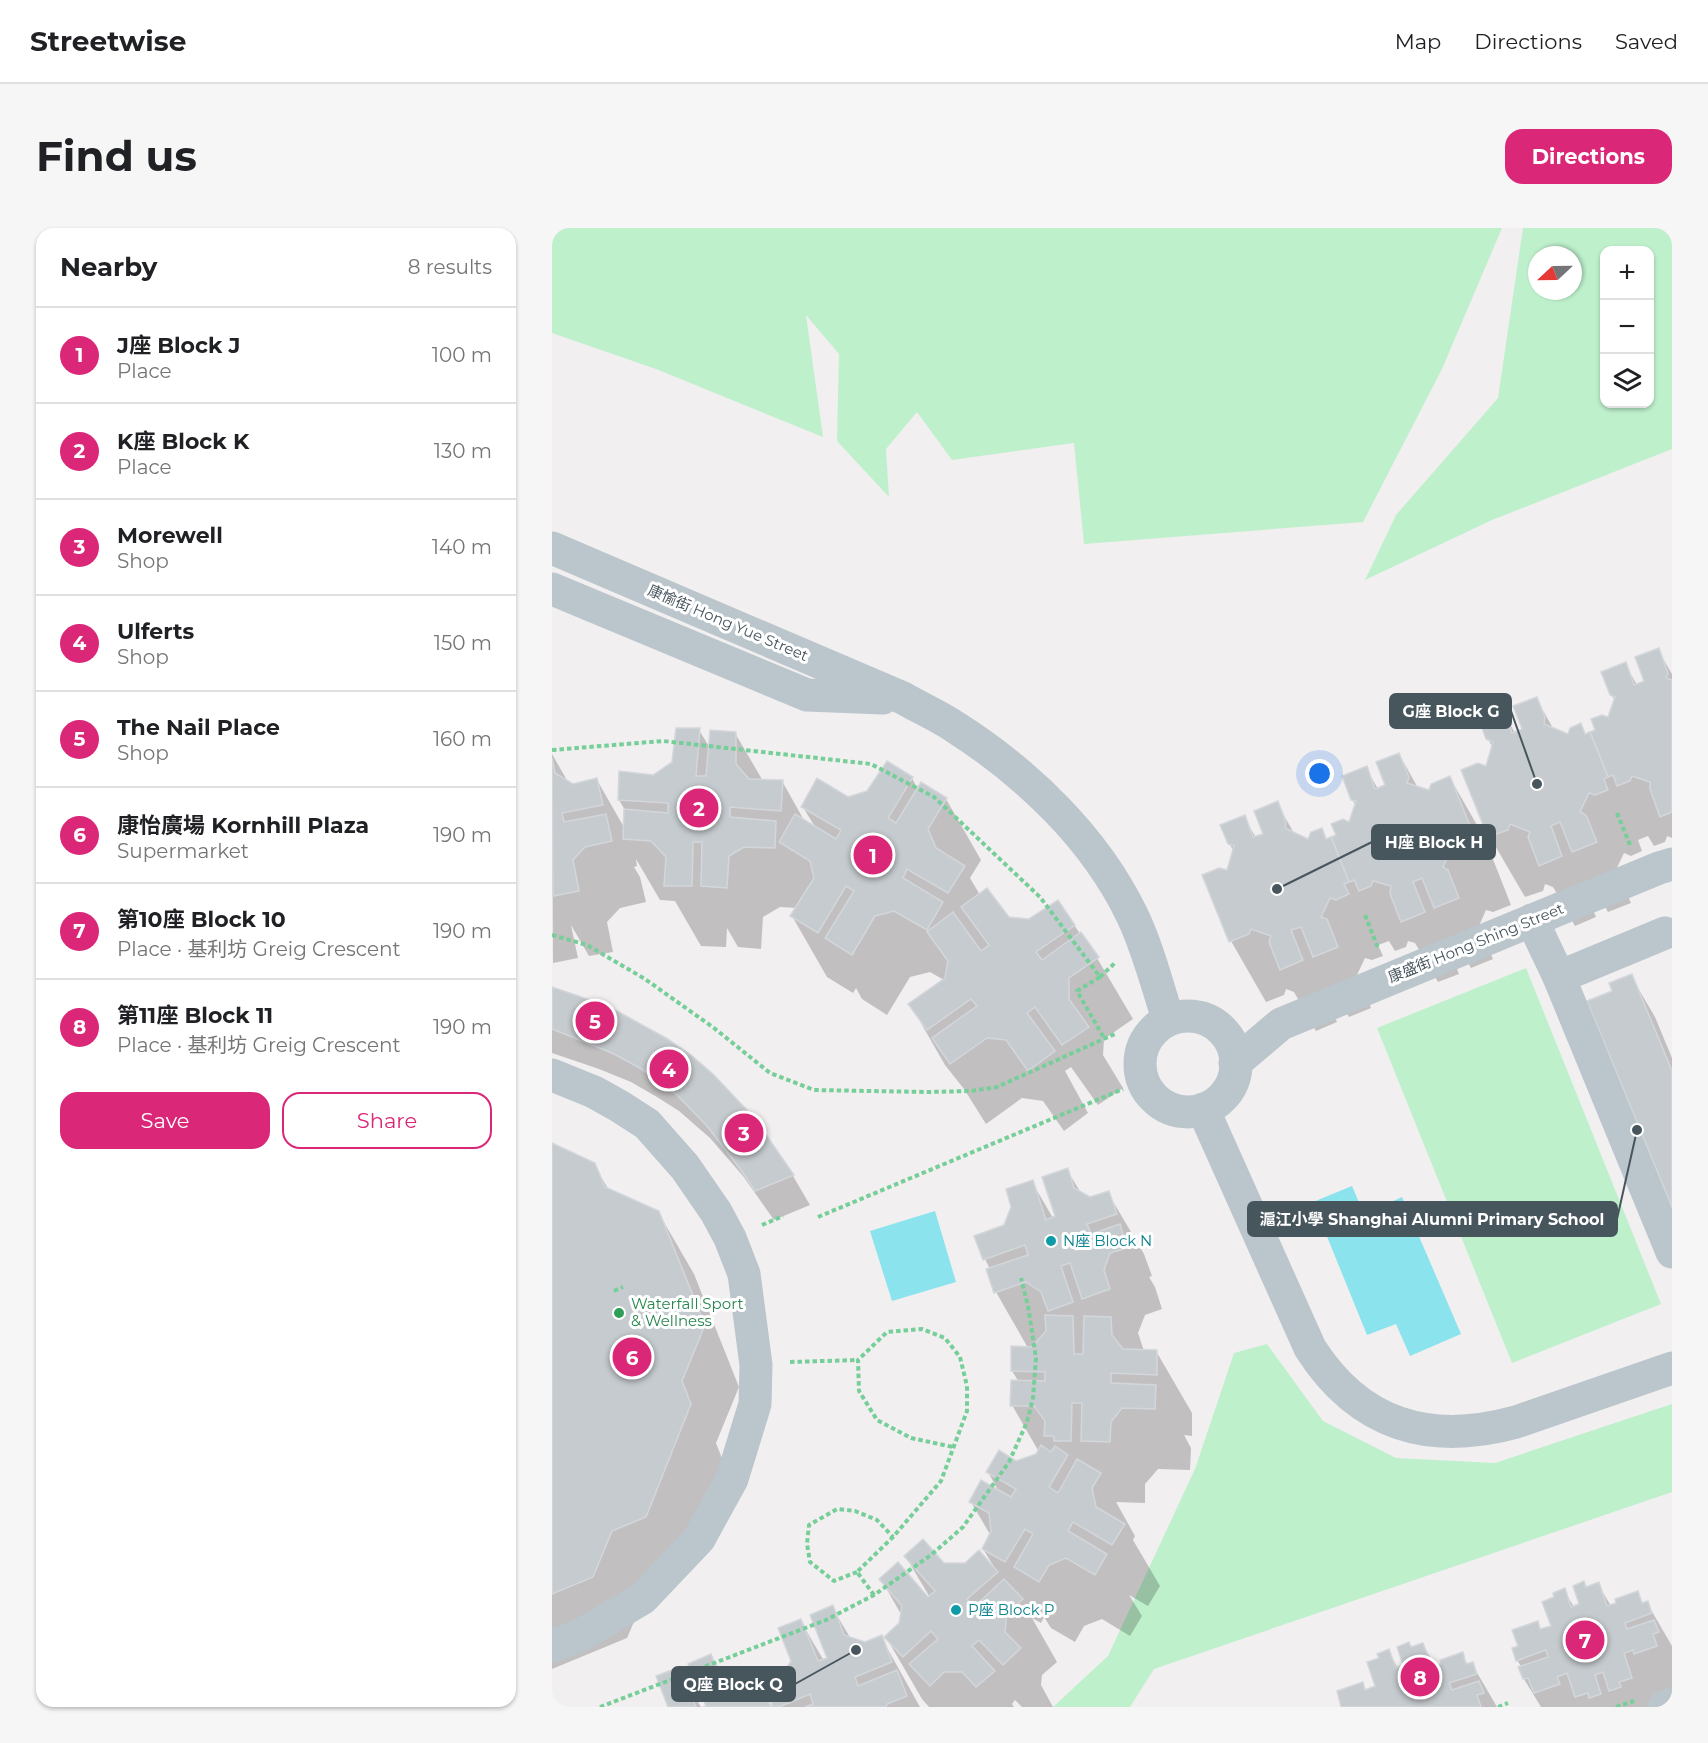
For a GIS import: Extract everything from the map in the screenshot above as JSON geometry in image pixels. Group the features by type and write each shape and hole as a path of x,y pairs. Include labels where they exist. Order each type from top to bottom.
{"street":[{"name":"康愉街 Hong Yue Street","path":"552,548 903,698 953,726 991,751 1048,800 1074,829 1119,890 1143,941 1168,1019"},
{"name":"康愉街 Hong Yue Street","path":"552,590 807,695 903,698"},
{"name":"康盛街 Hong Shing Street","path":"1281,1024 1672,864"},
{"path":"1532,921 1559,977 1672,1252"},
{"path":"1559,977 1665,933"},
{"path":"1184,1016 1200,1017 1215,1024 1226,1035 1233,1048 1235,1063 1233,1078 1227,1091 1217,1102 1203,1109 1187,1112 1171,1109 1157,1101 1147,1088 1141,1073 1140,1057 1145,1041 1155,1028 1168,1019 1184,1016"},
{"path":"1215,1024 1281,1024"},
{"path":"1235,1063 1281,1024"},
{"path":"552,1075 594,1092 647,1124 686,1167 716,1212 730,1238 744,1274 756,1365 755,1404 732,1479 699,1539 643,1598 581,1635 552,1646"},
{"path":"1203,1109 1310,1348 1335,1382 1373,1412 1393,1422 1441,1432 1491,1429 1672,1368"},
{"path":"1664,1707 1672,1704"}],"path":[{"path":"552,750 663,741 871,764 934,797 942,804 1040,897 1100,977"},
{"path":"1617,813 1631,848"},
{"path":"1365,915 1380,953"},
{"path":"552,935 587,945 645,979 714,1028 770,1073 814,1090 938,1092 997,1087 1117,1033"},
{"path":"1104,1038 1077,991 1100,977 1121,957"},
{"path":"818,1217 1123,1089"},
{"path":"762,1225 783,1216"},
{"path":"600,1707 826,1620 874,1595 931,1556 963,1527 1009,1462 1027,1422 1033,1398 1036,1358 1021,1278"},
{"path":"614,1291 623,1287"},
{"path":"790,1362 858,1360 887,1332 922,1329 945,1338 960,1357 967,1386 967,1411 941,1481 893,1537 857,1572 834,1581 810,1562 807,1544 809,1525 837,1509 855,1510 877,1520 893,1537"},
{"path":"858,1360 859,1391 877,1420 911,1438 953,1447"},
{"path":"857,1572 874,1595"},
{"path":"1498,1707 1508,1704"}],"green space":[{"path":"552,228 1502,228 1442,369 1363,522 1084,544 1074,443 952,460 917,412 886,449 889,497 837,441 839,354 806,315 823,437 656,369 552,333"},
{"path":"1523,228 1672,228 1672,449 1492,520 1365,580 1396,515 1498,398"},
{"path":"1526,968 1661,1304 1512,1363 1377,1028"},
{"path":"1267,1344 1323,1421 1396,1458 1495,1463 1672,1404 1672,1492 1154,1669 1130,1707 1053,1707 1108,1656 1195,1469 1234,1353"}],"water":[{"path":"1352,1186 1364,1214 1402,1197 1461,1334 1410,1356 1396,1324 1367,1335 1313,1202"},
{"path":"935,1211 956,1282 892,1301 870,1231"}],"building":[{"path":"1659,648 1668,673 1666,678 1672,680 1672,812 1660,817 1650,789 1650,782 1632,776 1630,781 1617,786 1613,775 1608,777 1590,732 1595,730 1591,719 1602,715 1608,717 1615,697 1610,695 1601,672 1626,662 1634,685 1644,681 1635,657"},
{"path":"1537,697 1545,717 1544,724 1568,734 1570,728 1581,723 1585,734 1590,732 1608,777 1604,779 1608,790 1595,795 1589,793 1580,812 1586,815 1597,842 1572,852 1560,822 1551,826 1562,856 1539,866 1528,837 1530,832 1510,824 1508,830 1488,837 1461,770 1478,763 1486,766 1493,742 1486,739 1479,720 1504,710 1512,733 1522,729 1513,706"},
{"path":"676,728 700,728 696,776 706,776 710,730 736,732 736,764 749,779 783,780 781,811 730,807 730,817 776,821 775,848 744,847 729,856 727,888 701,886 702,842 693,842 692,886 664,886 666,857 651,841 623,839 624,809 668,813 668,803 618,800 619,771 653,775 672,762"},
{"path":"1399,753 1409,777 1407,783 1429,790 1431,784 1450,776 1477,843 1457,851 1451,850 1443,867 1448,870 1459,898 1434,908 1422,878 1413,882 1425,912 1401,922 1390,894 1391,886 1373,881 1371,886 1359,891 1354,880 1349,882 1331,837 1336,835 1331,824 1343,819 1349,822 1356,801 1351,800 1342,776 1367,766 1375,789 1385,785 1376,762"},
{"path":"552,758 555,773 573,784 597,778 603,805 562,813 564,822 606,814 612,841 585,847 573,860 579,891 553,896"},
{"path":"887,761 913,777 888,818 896,823 921,782 947,798 928,829 936,848 965,866 948,893 907,869 903,878 943,902 927,930 894,911 875,916 852,955 825,938 854,891 846,886 818,933 790,916 814,878 810,861 779,842 795,814 836,839 841,830 801,807 817,778 848,797 867,791"},
{"path":"1278,801 1286,822 1285,828 1308,839 1311,832 1322,828 1326,839 1331,837 1349,882 1344,884 1349,894 1336,900 1330,898 1321,917 1327,919 1338,947 1313,957 1301,927 1291,930 1303,960 1280,970 1269,942 1271,936 1251,929 1249,934 1229,942 1202,875 1219,868 1227,870 1234,846 1228,844 1220,825 1245,815 1253,837 1263,834 1254,811"},
{"path":"987,888 1009,917 1029,919 1058,900 1075,925 1036,952 1042,960 1081,932 1099,957 1069,978 1069,999 1089,1027 1062,1045 1035,1007 1027,1013 1055,1051 1028,1071 1006,1040 987,1038 950,1064 932,1038 977,1006 971,999 927,1030 908,1004 945,978 948,961 927,932 953,912 981,951 989,945 961,907"},
{"path":"1632,974 1672,1071 1672,1207 1587,1001 1612,991 1609,983"},
{"path":"552,987 617,1011 666,1038 691,1055 713,1074 746,1109 794,1175 755,1191 707,1126 660,1081 612,1053 552,1029"},
{"path":"552,1143 595,1163 605,1187 659,1211 705,1325 682,1381 691,1404 646,1517 612,1531 593,1577 552,1594"},
{"name":"N座 Block N","path":"1068,1168 1074,1188 1090,1197 1109,1191 1117,1214 1087,1224 1091,1234 1120,1224 1127,1248 1110,1253 1104,1270 1110,1289 1082,1299 1070,1263 1061,1266 1073,1302 1048,1311 1041,1292 1026,1282 994,1293 986,1269 1028,1255 1025,1245 983,1260 974,1236 1004,1225 1011,1207 1006,1189 1033,1180 1046,1220 1055,1216 1042,1177"},
{"path":"1045,1315 1073,1316 1074,1354 1083,1354 1084,1316 1111,1317 1112,1335 1123,1349 1157,1350 1157,1375 1111,1373 1111,1383 1156,1385 1155,1409 1122,1408 1111,1422 1110,1442 1081,1441 1082,1403 1072,1403 1071,1441 1054,1441 1054,1436 1044,1436 1045,1421 1034,1406 1010,1406 1011,1380 1045,1381 1045,1372 1011,1371 1011,1346 1032,1347 1046,1331"},
{"name":"P座 Block P","path":"1041,1445 1051,1452 1055,1446 1068,1455 1049,1487 1058,1493 1077,1459 1101,1473 1092,1488 1096,1507 1125,1524 1112,1545 1073,1522 1068,1531 1107,1554 1095,1575 1066,1558 1049,1565 1039,1582 1014,1567 1033,1534 1025,1529 1005,1562 982,1549 991,1531 989,1513 969,1502 981,1480 1011,1497 1016,1489 986,1472 999,1450 1016,1461 1036,1454"},
{"name":"P座 Block P","path":"923,1539 944,1563 965,1563 979,1550 998,1572 967,1599 974,1607 1004,1579 1023,1599 1007,1613 1005,1632 1021,1648 1003,1665 979,1640 972,1646 995,1671 976,1687 962,1672 944,1672 930,1686 909,1664 938,1639 931,1631 903,1657 884,1637 899,1623 902,1606 879,1579 898,1562 928,1597 935,1591 904,1556"},
{"path":"1584,1581 1586,1587 1599,1582 1607,1606 1616,1603 1615,1599 1638,1591 1642,1603 1648,1601 1652,1613 1625,1623 1627,1629 1654,1620 1659,1632 1653,1634 1657,1646 1634,1654 1633,1650 1624,1653 1632,1678 1619,1682 1621,1687 1609,1691 1603,1672 1595,1675 1601,1694 1589,1698 1588,1693 1575,1697 1567,1673 1557,1677 1560,1684 1534,1693 1528,1678 1523,1679 1518,1667 1548,1657 1546,1650 1516,1661 1512,1648 1518,1646 1512,1630 1538,1621 1540,1629 1551,1626 1542,1602 1554,1597 1553,1593 1565,1588 1571,1607 1579,1604 1573,1586"},
{"path":"833,1605 844,1635 865,1642 882,1635 892,1662 855,1677 858,1686 897,1670 907,1696 887,1704 886,1707 805,1707 813,1704 810,1694 779,1707 773,1707 763,1684 782,1676 791,1661 778,1628 801,1619 818,1661 827,1658 810,1615"},
{"path":"1409,1642 1411,1647 1423,1643 1432,1667 1441,1664 1440,1660 1463,1652 1466,1664 1473,1662 1477,1674 1449,1683 1452,1690 1479,1681 1484,1693 1477,1695 1481,1707 1341,1707 1337,1691 1363,1682 1365,1690 1375,1686 1367,1662 1379,1658 1377,1654 1389,1649 1396,1668 1403,1665 1397,1647"},
{"path":"711,1654 723,1684 743,1690 761,1684 771,1707 703,1707 706,1706 688,1664"},
{"path":"680,1667 696,1707 668,1707 656,1676"}],"place":[{"name":"G座 Block G","path":"1537,784"},
{"name":"K座 Block K","path":"699,808"},
{"name":"J座 Block J","path":"873,855"},
{"name":"H座 Block H","path":"1277,889"},
{"name":"The Nail Place","path":"595,1021"},
{"name":"Ulferts","path":"669,1069"},
{"name":"滬江小學 Shanghai Alumni Primary School","path":"1637,1130"},
{"name":"Morewell","path":"744,1133"},
{"name":"N座 Block N","path":"1051,1241"},
{"name":"Waterfall Sport & Wellness","path":"619,1313"},
{"name":"康怡廣場 Kornhill Plaza","path":"632,1357"},
{"name":"P座 Block P","path":"956,1610"},
{"name":"第10座 Block 10","path":"1585,1640"},
{"name":"Q座 Block Q","path":"856,1650"},
{"name":"第11座 Block 11","path":"1420,1677"}]}
